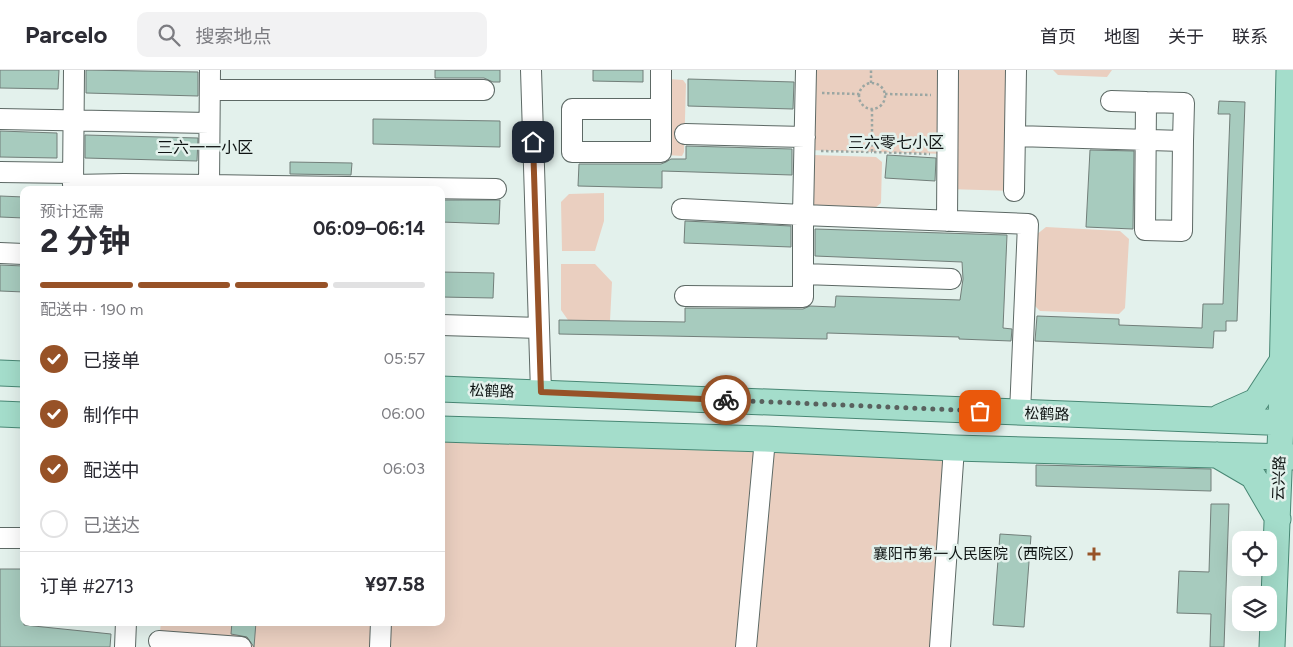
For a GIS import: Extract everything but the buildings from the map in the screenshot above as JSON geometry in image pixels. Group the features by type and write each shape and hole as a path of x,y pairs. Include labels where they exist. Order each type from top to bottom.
{"main road":[{"name":"云兴路","path":"1272,647 1277,519 1286,456 1287,423 1289,70"},
{"path":"1212,420 1256,401 1288,368"},
{"path":"0,373 20,374"},
{"name":"松鹤路","path":"445,389 1287,423"},
{"path":"0,414 20,415"},
{"path":"445,429 765,439 954,448 1286,456"},
{"path":"1215,454 1253,476 1277,519 1293,493"}],"street":[{"path":"74,70 73,185 98,186"},
{"path":"531,70 541,392"},
{"path":"661,70 661,110 661,152 572,152 572,109 661,110"},
{"path":"685,296 802,297 806,70"},
{"path":"947,221 948,70"},
{"path":"1014,192 1016,70"},
{"path":"209,185 210,80 484,90"},
{"path":"1112,101 1184,103 1182,231 1145,230 1146,102"},
{"path":"0,119 210,123"},
{"path":"685,134 805,144"},
{"path":"1015,136 1183,141"},
{"path":"0,172 73,173"},
{"path":"166,186 231,186"},
{"path":"445,189 496,189"},
{"path":"682,209 1028,224 1020,412"},
{"path":"0,253 20,254"},
{"path":"803,274 951,279"},
{"path":"445,326 539,328"},
{"path":"746,647 765,439"},
{"path":"950,647 940,647 954,448"},
{"path":"0,538 20,538"},
{"path":"124,647 126,626"},
{"path":"380,647 381,626"},
{"path":"159,637 241,647"}],"path":[{"path":"871,70 871,83"},
{"path":"871,83 880,86 885,94 882,105 872,109 860,102 860,94 864,87 871,83"},
{"path":"806,93 860,94"},
{"path":"885,94 948,96"},
{"path":"872,109 872,152"},
{"path":"805,144 872,152 948,154"}],"shaded area":[{"path":"806,70 1016,70 1014,191 947,189 947,154 805,150"},
{"path":"1053,70 1112,70 1107,77 1058,75"},
{"path":"669,79 683,80 686,84 684,152 682,156 667,155"},
{"path":"813,155 876,157 882,162 881,203 875,208 811,207"},
{"path":"604,193 604,221 595,251 562,251 561,202 569,194"},
{"path":"1046,227 1120,231 1129,239 1125,308 1119,314 1040,311 1033,304 1036,235"},
{"path":"561,264 595,264 612,282 610,321 568,320 561,310"},
{"path":"445,429 954,448 940,647 241,647 159,641 161,626 445,626"}],"way so far":[{"path":"726,400 980,411"}],"place":[{"name":"襄阳市第一人民医院（西院区）","path":"1094,554"}],"district":[{"name":"三六零七小区","path":"896,142"},
{"name":"三六一一小区","path":"205,147"}],"route":[{"path":"533,142 541,392 726,400"}]}
